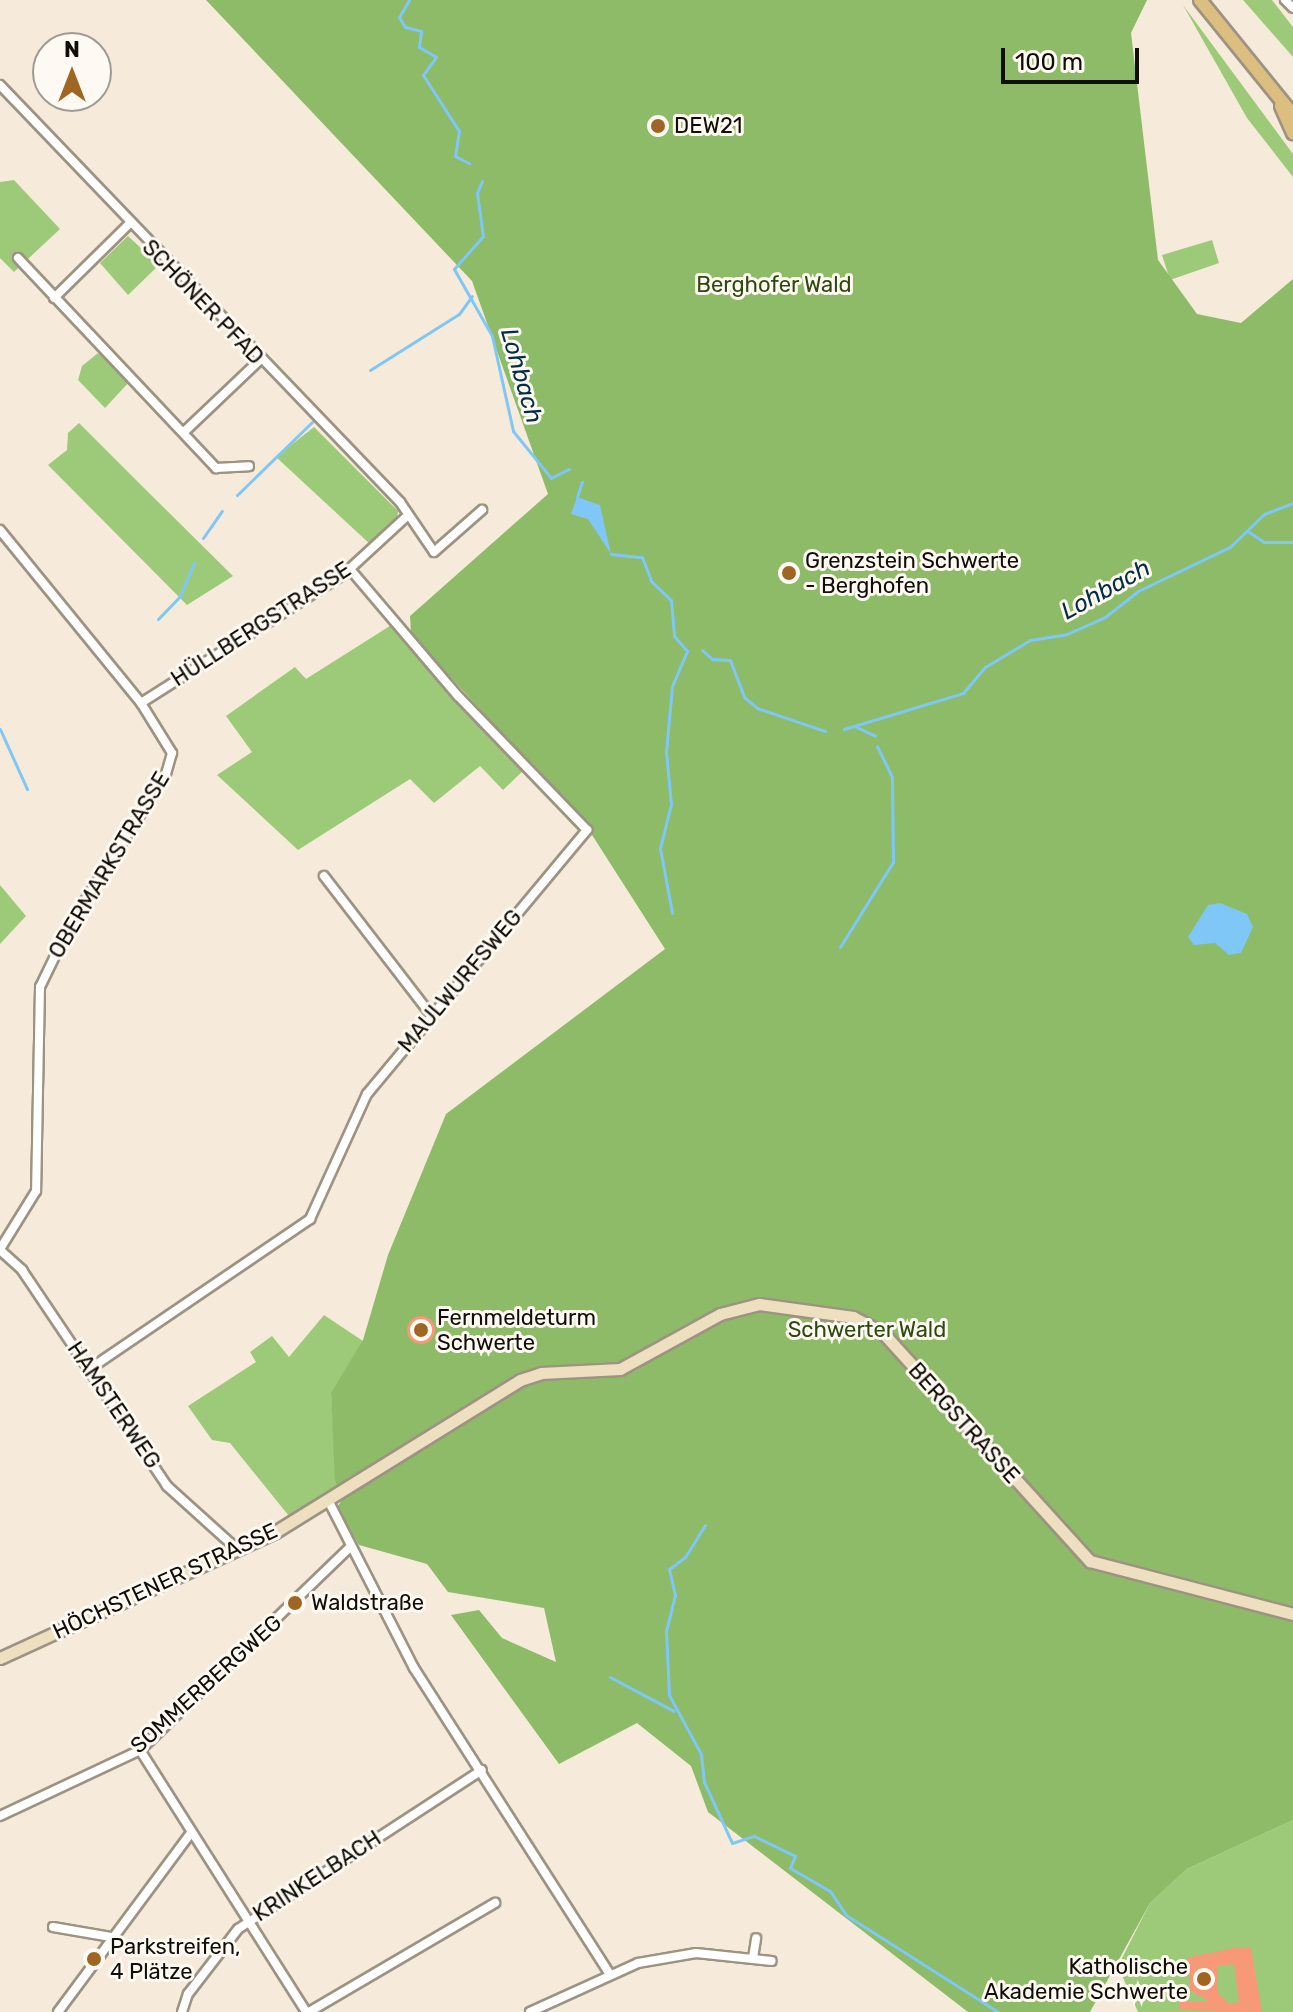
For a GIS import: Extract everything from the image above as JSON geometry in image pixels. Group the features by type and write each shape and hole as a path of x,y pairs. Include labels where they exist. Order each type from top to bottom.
{"main road":[{"path":"1200,0 1281,106 1293,133"},
{"path":"1281,106 1293,115"},
{"name":"BERGSTRASSE","path":"329,1502 520,1380 553,1372 606,1373 730,1310 788,1306 864,1320 883,1333 1090,1561 1293,1614"},
{"name":"HÖCHSTENER STRASSE","path":"0,1658 238,1550 329,1502"}],"street":[{"path":"1285,0 1293,8"},
{"name":"SCHÖNER PFAD","path":"0,85 128,225 400,502 405,518"},
{"path":"1281,106 1293,98"},
{"path":"54,298 128,225"},
{"path":"18,258 216,468 249,466"},
{"path":"184,432 260,360"},
{"path":"405,518 434,552 482,510"},
{"name":"HÜLLBERGSTRASSE","path":"141,703 350,569 405,518"},
{"name":"OBERMARKSTRASSE","path":"0,530 141,703 169,743 170,767 72,921 40,987 36,1191 0,1249"},
{"name":"MAULWURFSWEG","path":"91,1368 310,1219 360,1105 587,830 458,696 350,569"},
{"path":"324,876 432,1016"},
{"name":"HAMSTERWEG","path":"0,1249 22,1270 91,1368 167,1486 238,1550"},
{"path":"329,1502 414,1668 482,1770 610,1975"},
{"name":"SOMMERBERGWEG","path":"0,1816 140,1750 351,1546"},
{"path":"140,1750 308,2012 495,1903"},
{"name":"KRINKELBACH","path":"182,2012 188,1994 248,1920 482,1770"},
{"path":"58,2012 191,1833"},
{"path":"53,1927 111,1937"},
{"path":"753,1958 756,1938"},
{"path":"530,2012 610,1975 696,1953 772,1961"}],"green space":[{"name":"Schwerter Wald","path":"206,0 1147,0 1131,33 1158,260 1197,314 1241,323 1293,279 1293,1820 1187,1869 1150,1903 1090,2012 968,2012 708,1812 691,1766 637,1723 559,1764 451,1615 479,1610 502,1638 556,1662 544,1608 448,1592 427,1564 359,1545 337,1507 343,1499 335,1481 331,1392 363,1340 388,1255 446,1114 665,949 585,824 411,634 410,616 548,494 472,281"},
{"path":"1243,0 1272,0 1293,27 1293,57"},
{"path":"1183,5 1293,154 1293,177 1247,118"},
{"path":"14,180 60,229 14,272 0,258 0,182"},
{"path":"128,236 159,265 128,295 100,263"},
{"path":"1212,240 1219,263 1170,280 1162,255"},
{"path":"98,353 131,380 105,408 78,380 82,366"},
{"path":"79,423 233,576 187,605 48,465 67,450 68,433"},
{"path":"314,427 398,511 397,520 371,545 276,457"},
{"path":"393,624 526,768 503,790 480,766 434,803 410,779 298,850 217,775 252,752 226,716 295,667 306,679"},
{"path":"0,885 26,916 0,944"},
{"path":"324,1315 363,1341 331,1392 337,1489 289,1516 230,1443 212,1440 188,1406 256,1362 250,1352 272,1336 289,1357"},
{"path":"1293,1820 1293,2012 1138,2012 1118,1966 1150,1903 1187,1869"}],"water":[{"path":"577,497 600,505 611,554 588,519 571,514"},
{"path":"1220,903 1247,914 1253,927 1241,953 1229,955 1215,943 1194,945 1188,937 1208,905"}],"building":[{"name":"Fernmeldeturm Schwerte","path":"421,1316 431,1320 435,1330 431,1340 421,1344 411,1340 407,1330 411,1320"},
{"name":"Katholische Akademie Schwerte","path":"1238,1947 1251,1948 1262,2012 1179,2010 1179,2001 1210,2002 1190,1990 1187,1958","holes":["1234,1964 1239,2002 1228,2004 1217,1991 1217,1966"]}],"waterway":[{"name":"Lohbach","path":"409,0 399,17 405,27 421,31 419,47 436,57 423,75 459,131 455,156 469,163"},
{"name":"Lohbach","path":"482,181 477,193 483,236 454,269 492,336 513,431 551,478 569,469"},
{"path":"370,370 459,314 472,296"},
{"path":"237,495 312,422"},
{"name":"Lohbach","path":"577,497 582,482"},
{"name":"Lohbach","path":"844,729 963,693 985,667 1030,640 1067,634 1105,617 1138,591 1230,547 1264,514 1293,503"},
{"path":"203,538 222,511"},
{"path":"1249,532 1264,542 1293,542"},
{"path":"611,554 642,557 651,581 671,600 674,636 687,651 672,686 666,752 671,804 660,848 672,913"},
{"path":"158,619 180,596 194,563"},
{"name":"Lohbach","path":"702,650 712,659 730,660 744,697 757,708 825,731"},
{"path":"854,726 875,736"},
{"path":"0,729 27,789"},
{"path":"840,947 893,862 892,777 877,746"},
{"path":"705,1525 685,1557 669,1569 675,1595 666,1631 669,1695 701,1754 704,1782 732,1843 754,1836 795,1856 790,1868 830,1891 846,1915 998,2012"},
{"path":"610,1677 674,1711"}],"place":[{"name":"DEW21","path":"658,126"},
{"name":"Grenzstein Schwerte - Berghofen","path":"789,573"},
{"name":"Fernmeldeturm Schwerte","path":"421,1330"},
{"name":"Waldstraße","path":"295,1603"},
{"name":"Parkstreifen, 4 Plätze","path":"94,1959"},
{"name":"Katholische Akademie Schwerte","path":"1204,1979"}],"park label":[{"name":"Berghofer Wald","path":"774,285"}]}
